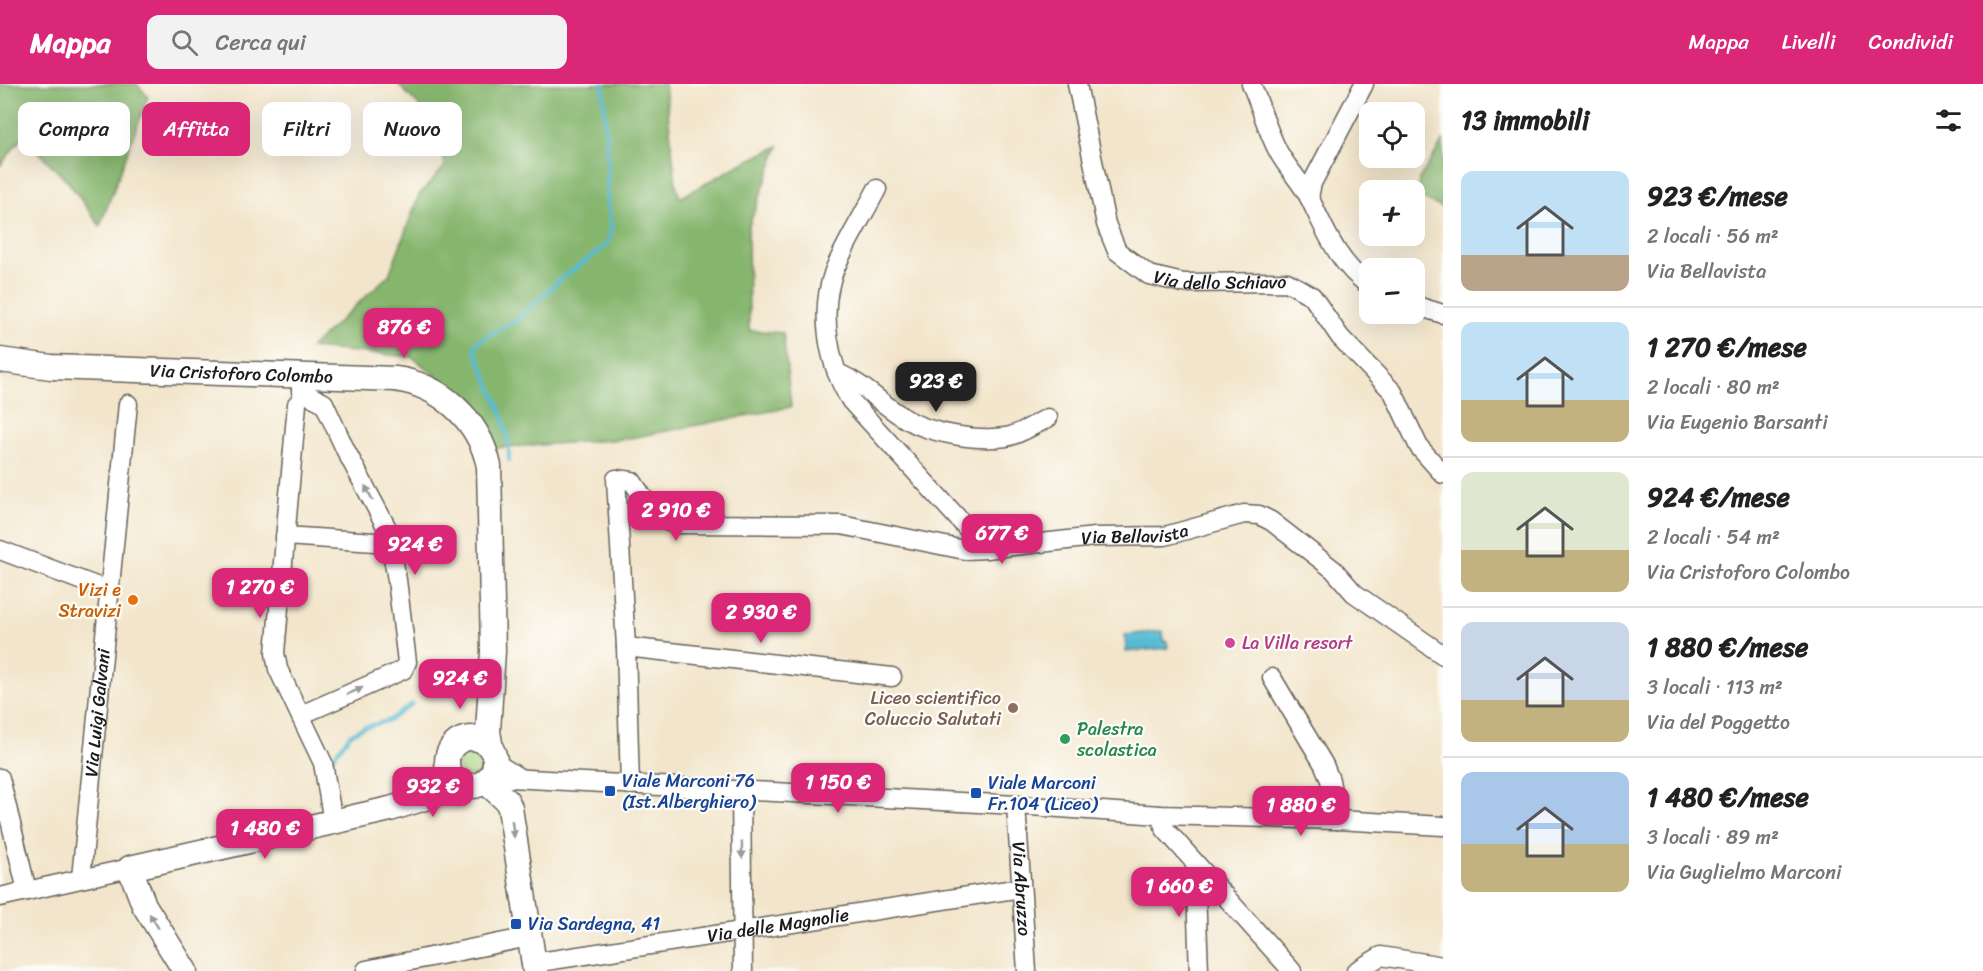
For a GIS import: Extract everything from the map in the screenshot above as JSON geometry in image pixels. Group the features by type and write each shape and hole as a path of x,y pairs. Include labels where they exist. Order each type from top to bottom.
{"main road":[{"name":"Via Cristoforo Colombo","path":"0,360 61,367 395,379 429,387 452,404 480,440 486,453 490,477 493,651 488,730 490,767"},
{"path":"390,809 429,786 447,760 452,748 462,740 489,704"},
{"path":"462,740 470,738 478,740 509,804 534,967"},
{"path":"447,760 450,773 459,783 472,786 490,767"},
{"path":"185,971 144,905 130,868 390,809 428,797 459,783"}],"street":[{"name":"Via dello Schiavo","path":"1077,84 1106,224 1117,252 1149,275 1183,283 1287,282 1312,296 1340,337 1393,392 1419,447 1443,474"},
{"path":"1251,84 1279,152 1309,197 1325,234 1359,279"},
{"path":"1309,197 1312,183 1364,84"},
{"path":"877,189 834,271 828,295 829,338 837,373 850,401 986,549"},
{"path":"1425,308 1443,314"},
{"path":"837,373 848,377 906,419 933,431 959,436 1007,437 1048,418"},
{"path":"301,376 302,393 320,399 324,403 345,449 388,530 406,646 406,667 403,670 301,715"},
{"name":"Via Luigi Galvani","path":"81,879 128,404"},
{"path":"297,404 275,653 278,669 323,763 333,822"},
{"name":"Via Bellavista","path":"626,648 616,479 632,481 657,518 676,524 841,525 965,550 1095,537 1165,536 1244,514 1259,514 1334,570 1354,593 1443,655"},
{"path":"285,536 390,543"},
{"path":"0,550 109,591"},
{"path":"630,785 626,648 892,677"},
{"path":"1272,678 1324,765 1330,780 1337,820"},
{"path":"490,767 519,778 630,785 1016,805 1160,815 1337,820 1443,826"},
{"path":"0,778 27,891"},
{"path":"741,791 743,971"},
{"name":"Via Abruzzo","path":"1016,805 1027,971"},
{"path":"1160,815 1165,829 1292,971"},
{"path":"1195,864 1199,971"},
{"path":"0,897 130,868"},
{"name":"Via delle Magnolie","path":"534,967 743,931 1021,888"},
{"path":"366,970 529,937"},
{"path":"1356,971 1381,956 1443,966"}],"green space":[{"path":"0,84 137,84 148,97 146,102 142,102 142,113 130,145 130,102 18,102 18,143 0,166"},
{"path":"398,84 665,84 676,185 680,198 737,166 779,146 748,228 749,330 783,333 791,407 625,439 495,448 459,394 412,357 310,348 389,275 419,195 445,166 443,156 462,156 462,102 415,102"},
{"path":"1443,141 1443,208 1425,200 1425,180 1419,179"},
{"path":"43,156 126,156 100,226 69,183"},
{"path":"471,748 481,752 485,762 481,772 471,776 461,772 457,762 461,752"}],"water":[{"path":"1163,631 1164,641 1167,641 1168,648 1126,652 1125,635"}],"waterway":[{"path":"509,460 503,418 475,347 478,341 514,322 563,277 601,250 611,235 607,198 608,171 603,84"},
{"path":"332,758 350,735 362,728 390,720 412,704"}],"place":[{"name":"Vizi e Stravizi","path":"133,600"},
{"name":"La Villa resort","path":"1230,643"},
{"name":"Liceo scientifico Coluccio Salutati","path":"1013,708"},
{"name":"Palestra scolastica","path":"1065,739"},
{"name":"Viale Marconi 76 (Ist.Alberghiero)","path":"610,791"},
{"name":"Viale Marconi Fr.104 (Liceo)","path":"976,793"},
{"name":"Via Sardegna, 41","path":"516,924"}]}
